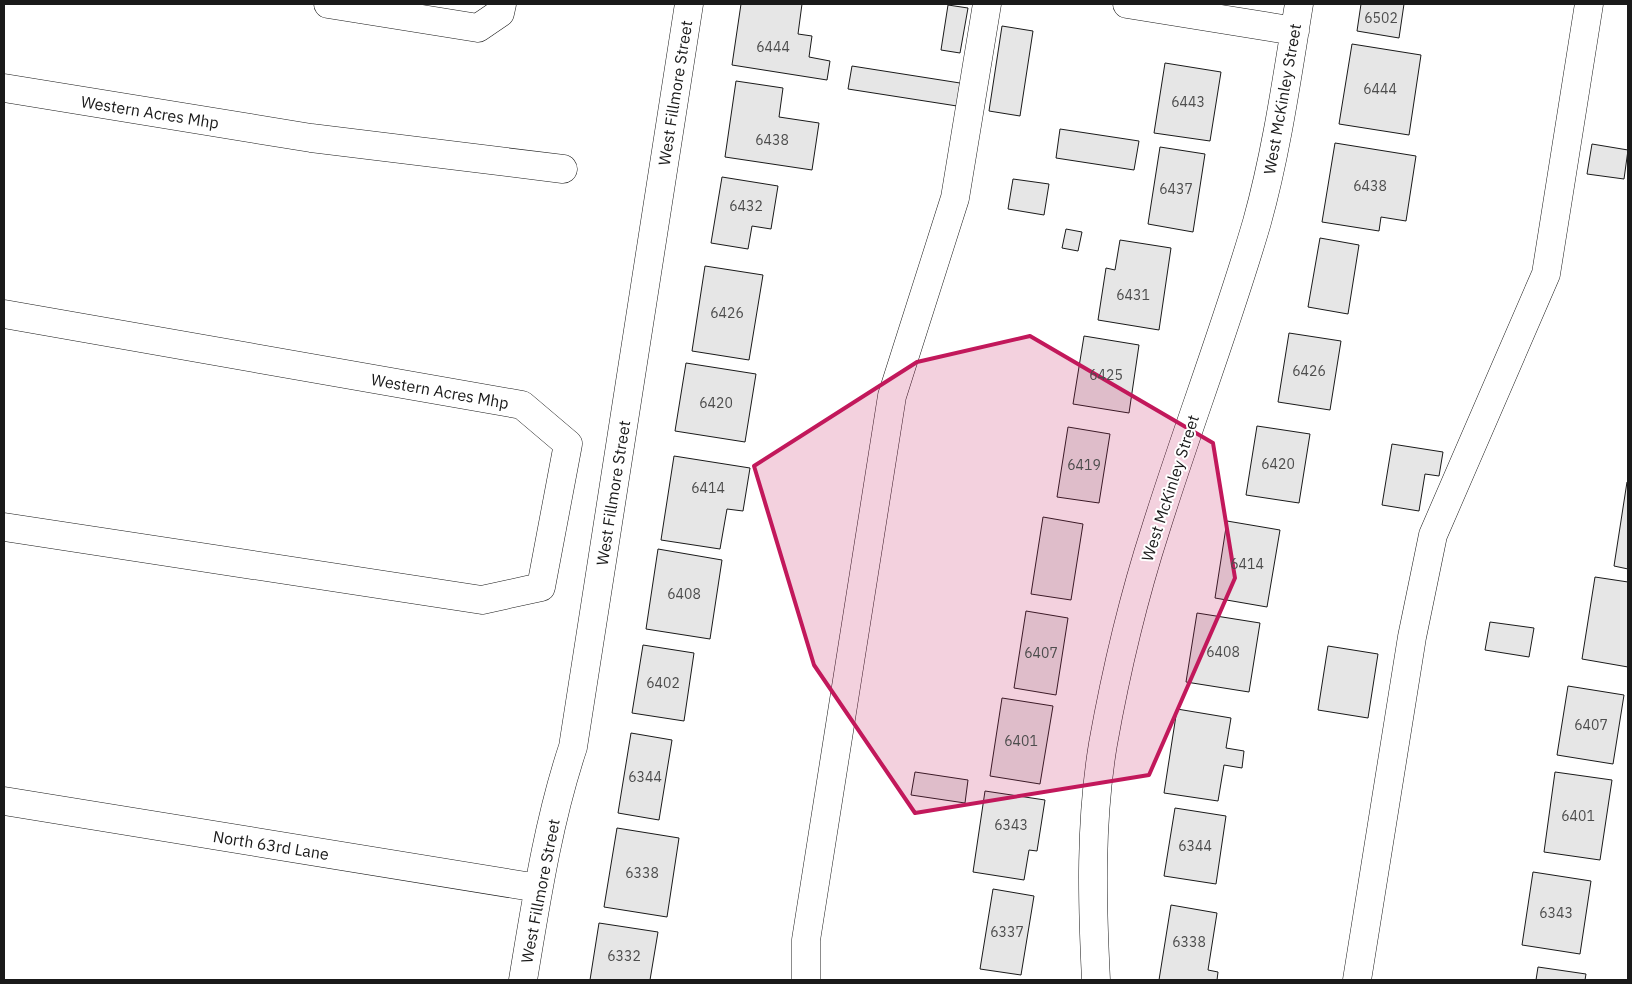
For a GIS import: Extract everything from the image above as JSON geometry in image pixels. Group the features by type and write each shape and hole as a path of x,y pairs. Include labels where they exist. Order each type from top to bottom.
{"street":[{"path":"328,4 478,28 500,13 502,4"},
{"name":"West Fillmore Street","path":"523,980 538,888 562,782 573,747 689,4"},
{"path":"806,980 806,940 892,396 955,198 987,4"},
{"path":"1127,4 1295,31"},
{"name":"West McKinley Street","path":"1096,980 1092,903 1093,834 1103,746 1120,660 1136,594 1156,528 1235,293 1257,220 1273,160 1299,4"},
{"path":"1357,980 1412,637 1433,535 1546,274 1589,4"},
{"name":"Western Acres Mhp","path":"4,88 311,138 563,169"},
{"name":"Western Acres Mhp","path":"4,314 522,405 568,444 541,587 482,600 4,527"},
{"name":"North 63rd Lane","path":"4,802 538,888"}],"highlighted area":[{"path":"1030,336 1213,443 1235,578 1149,775 915,813 814,665 754,466 917,362"}],"building":[{"path":"741,4 802,4 798,34 812,36 809,57 830,61 827,80 732,65"},
{"path":"1361,4 1404,4 1399,38 1357,31"},
{"path":"948,5 968,8 960,53 941,50"},
{"path":"1002,26 1033,31 1020,116 989,111"},
{"path":"1352,44 1421,55 1409,135 1339,124"},
{"path":"1165,63 1221,72 1210,141 1154,133"},
{"path":"852,66 960,83 957,106 848,89"},
{"path":"736,81 783,88 779,117 819,123 812,170 725,157"},
{"path":"1060,129 1139,141 1134,170 1056,158"},
{"path":"1335,143 1416,156 1406,221 1381,217 1379,231 1322,222"},
{"path":"1592,144 1628,150 1624,179 1587,174"},
{"path":"1160,147 1205,154 1193,232 1148,224"},
{"path":"722,177 778,186 771,229 752,226 748,249 711,243"},
{"path":"1013,179 1049,184 1044,215 1008,209"},
{"path":"1066,229 1082,232 1078,251 1062,248"},
{"path":"1320,238 1359,245 1348,314 1308,307"},
{"path":"1120,240 1171,248 1159,330 1098,320 1106,268 1115,270"},
{"path":"705,266 763,275 749,360 692,351"},
{"path":"1289,333 1341,341 1330,410 1278,402"},
{"path":"1084,336 1139,345 1129,413 1073,404"},
{"path":"686,363 756,374 745,442 675,431"},
{"path":"1257,426 1310,434 1299,503 1246,495"},
{"path":"1068,427 1110,434 1099,503 1057,497"},
{"path":"1392,444 1443,452 1439,476 1425,474 1419,511 1382,505"},
{"path":"674,456 750,468 743,511 727,509 720,549 661,540"},
{"path":"1628,482 1628,569 1614,566"},
{"path":"1043,517 1083,524 1071,600 1031,594"},
{"path":"1227,521 1280,530 1267,607 1215,598"},
{"path":"658,549 722,560 710,639 646,629"},
{"path":"1595,577 1628,582 1628,667 1582,659"},
{"path":"1026,611 1068,618 1056,695 1014,688"},
{"path":"1197,613 1260,623 1249,692 1186,682"},
{"path":"1490,622 1534,628 1529,657 1485,650"},
{"path":"643,645 694,653 684,721 632,713"},
{"path":"1328,646 1378,654 1368,718 1318,710"},
{"path":"1568,686 1624,695 1613,764 1557,755"},
{"path":"1002,698 1053,706 1040,784 990,776"},
{"path":"1177,709 1231,718 1226,748 1244,751 1242,768 1224,765 1218,801 1164,793"},
{"path":"631,733 672,740 659,820 618,813"},
{"path":"915,772 968,780 965,803 911,795"},
{"path":"1555,772 1612,780 1600,860 1544,852"},
{"path":"985,791 1045,800 1037,851 1029,850 1024,880 973,872"},
{"path":"1175,808 1226,816 1216,884 1164,876"},
{"path":"617,828 679,838 667,917 604,907"},
{"path":"1533,872 1591,881 1580,954 1522,945"},
{"path":"993,889 1034,896 1021,975 980,969"},
{"path":"1171,905 1217,913 1208,970 1218,972 1217,980 1159,980"},
{"path":"599,923 658,932 650,980 590,980"},
{"path":"1538,967 1586,974 1585,980 1536,980"}]}
